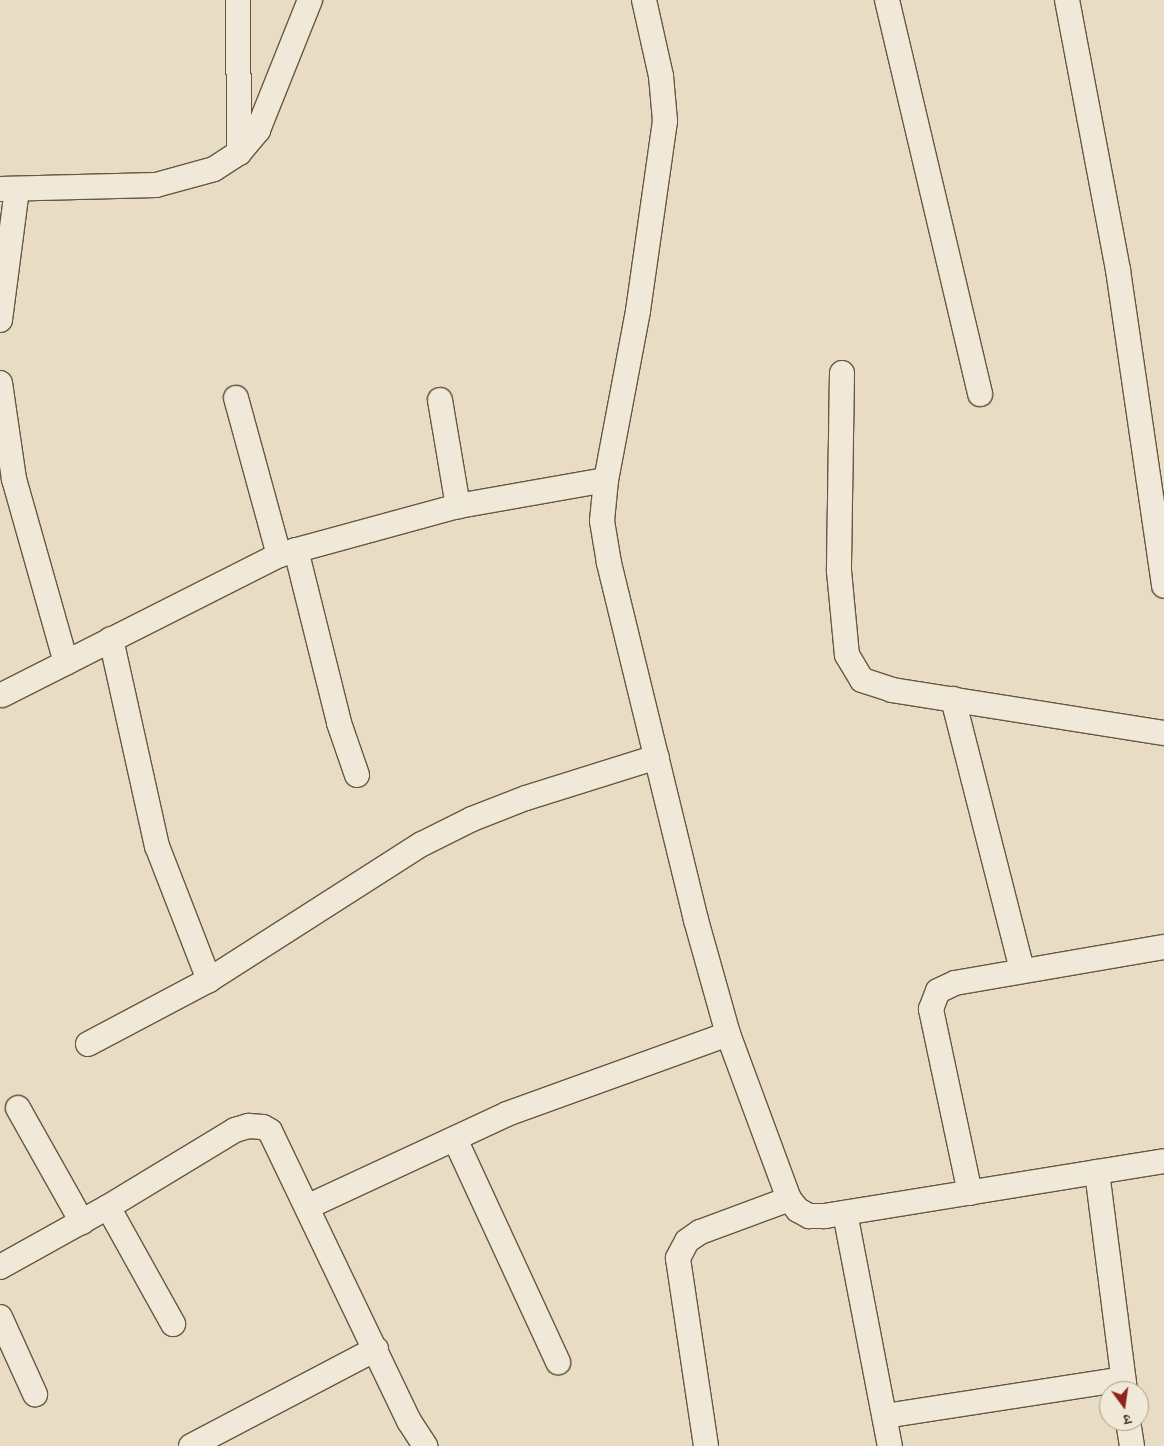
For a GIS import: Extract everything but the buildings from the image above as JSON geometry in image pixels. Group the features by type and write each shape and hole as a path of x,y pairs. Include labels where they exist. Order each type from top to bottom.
{"street":[{"path":"238,0 239,153"},
{"path":"0,320 9,189 156,185 214,169 239,153 258,130 310,0"},
{"path":"644,0 661,76 665,121 638,311 606,480 602,521 609,563 696,920 728,1034 789,1199 798,1210 809,1216 845,1213 1164,1161"},
{"path":"887,0 980,394"},
{"path":"1067,0 1154,451 1164,586"},
{"path":"842,373 838,505 847,655 862,680 892,690 1164,732"},
{"path":"0,382 14,479 66,662"},
{"path":"236,398 357,775"},
{"path":"440,400 458,506"},
{"path":"2,695 287,552 458,506 606,480"},
{"path":"111,639 157,846 209,980"},
{"path":"953,699 1022,970"},
{"path":"88,1044 209,980 438,836 526,798 657,757"},
{"path":"970,1193 931,1009 938,991 955,983 1164,947"},
{"path":"307,1207 507,1114 728,1034"},
{"path":"18,1108 82,1222"},
{"path":"0,1267 108,1207 235,1130 248,1126 270,1131 424,1446"},
{"path":"455,1138 558,1362"},
{"path":"1097,1172 1123,1381"},
{"path":"706,1446 678,1258 687,1241 700,1232 789,1199"},
{"path":"108,1207 173,1324"},
{"path":"845,1213 890,1446"},
{"path":"0,1318 35,1394"},
{"path":"191,1446 376,1349"},
{"path":"885,1416 1099,1388"},
{"path":"1130,1431 1132,1446"}]}
